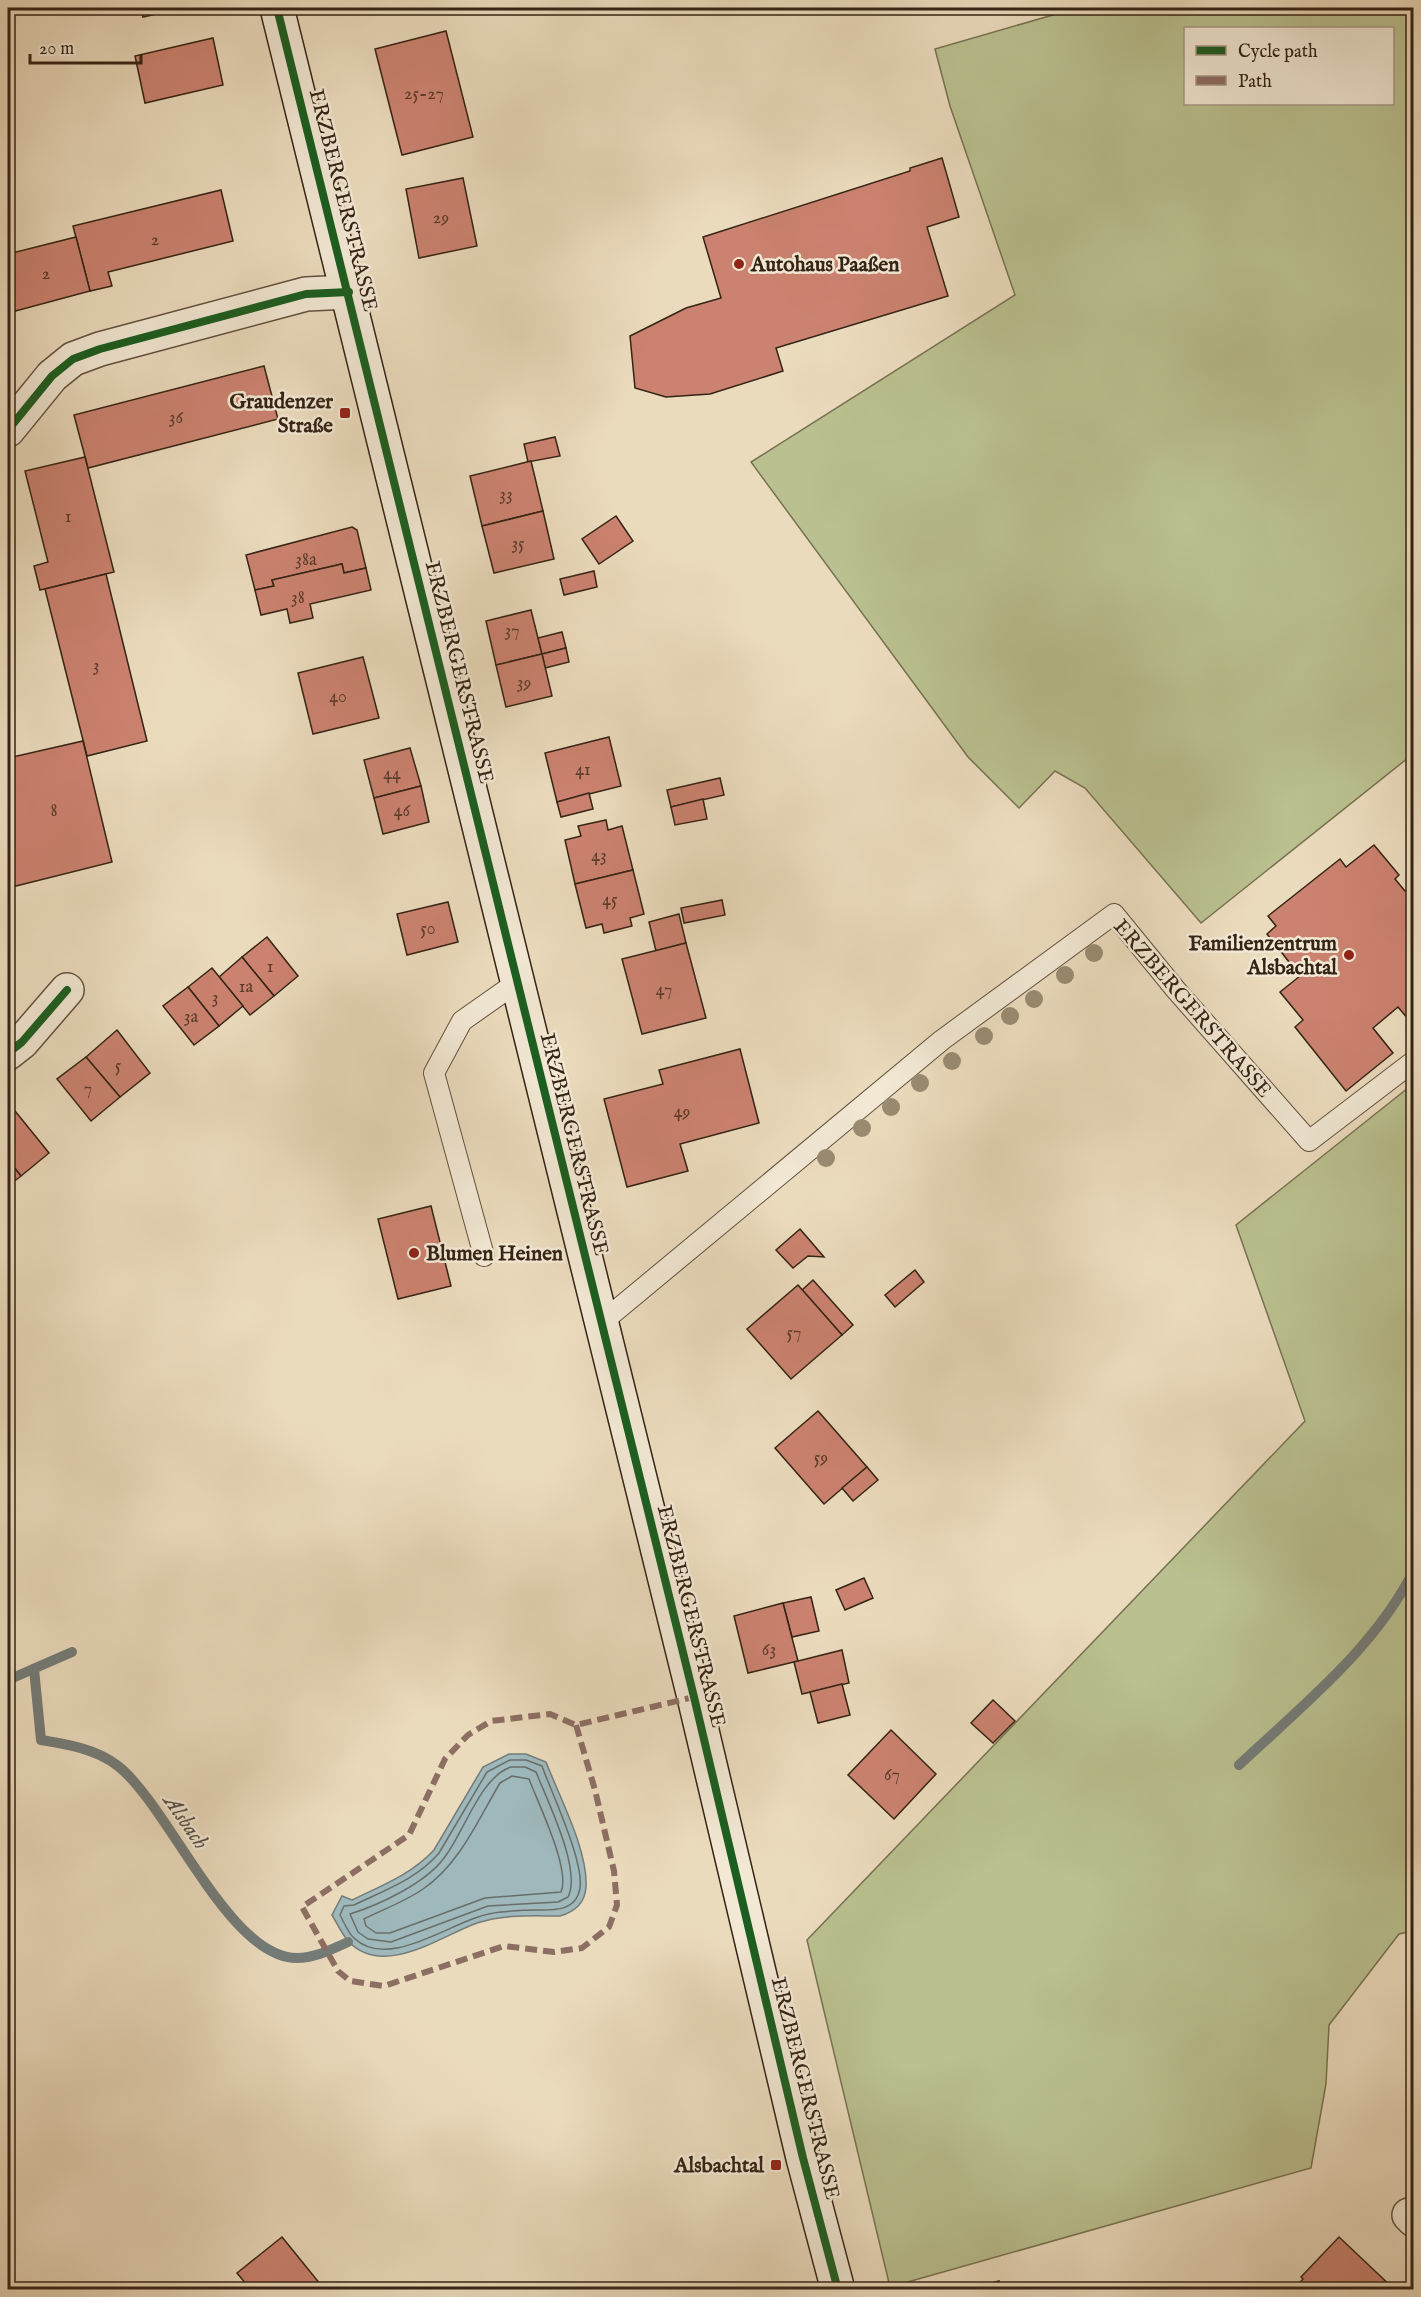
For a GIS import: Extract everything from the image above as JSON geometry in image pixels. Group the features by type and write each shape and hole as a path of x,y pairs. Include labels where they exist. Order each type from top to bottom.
{"street":[{"name":"ERZBERGERSTRASSE","path":"277,8 349,292 803,2158 838,2289"},
{"path":"8,430 52,376 73,359 100,349 306,294 349,292"},
{"path":"8,1053 22,1042 67,990"}],"lane":[{"name":"ERZBERGERSTRASSE","path":"601,1323 942,1040 1114,914 1176,990 1309,1141 1413,1061"},
{"path":"484,1256 434,1073 462,1021 516,983"}],"green space":[{"path":"1077,8 1413,8 1413,754 1201,923 1085,788 1055,771 1019,808 968,757 751,462 1015,295 950,106 935,49"},
{"path":"1413,1084 1413,1931 1399,1934 1329,2025 1326,2084 1311,2168 890,2287 807,1940 1305,1421 1236,1225"}],"water":[{"path":"509,1754 526,1754 546,1762 572,1823 582,1857 586,1887 578,1906 560,1916 518,1916 487,1920 413,1951 395,1955 379,1956 363,1952 349,1942 332,1915 342,1896 352,1900 396,1879 416,1866 434,1850 483,1767"}],"building":[{"path":"140,8 182,8 143,17"},
{"path":"446,31 473,137 402,155 375,49"},
{"path":"213,38 223,85 145,103 135,56"},
{"path":"942,158 959,217 927,227 948,296 776,348 783,371 710,394 666,397 635,388 630,336 686,308 721,298 703,237 910,171 910,168"},
{"path":"463,178 477,246 419,258 406,189"},
{"path":"221,190 233,241 108,272 112,286 90,291 73,226"},
{"path":"76,237 90,291 8,313 8,254"},
{"path":"264,366 278,419 88,468 74,415"},
{"path":"555,437 560,456 528,462 524,444"},
{"path":"85,457 114,572 40,590 34,566 48,562 25,471"},
{"path":"531,461 543,511 482,526 470,476"},
{"path":"543,511 554,559 494,573 482,526"},
{"path":"616,516 633,541 599,564 582,539"},
{"path":"352,527 357,530 366,568 344,573 342,564 272,580 274,586 255,590 246,555"},
{"path":"342,564 344,573 366,568 371,590 310,604 313,618 290,623 287,609 261,615 255,590 274,586 272,580"},
{"path":"594,571 597,587 564,595 560,579"},
{"path":"106,574 147,741 87,756 45,589"},
{"path":"531,610 542,654 496,665 486,621"},
{"path":"562,632 566,648 542,654 538,638"},
{"path":"566,648 569,662 545,668 542,654"},
{"path":"542,654 552,696 506,707 496,665"},
{"path":"363,657 379,718 313,734 298,673"},
{"path":"609,737 621,786 557,802 545,753"},
{"path":"83,741 112,862 8,888 8,758"},
{"path":"410,748 421,786 374,798 364,760"},
{"path":"720,778 724,795 671,807 667,790"},
{"path":"421,786 429,822 383,834 374,798"},
{"path":"589,793 593,809 561,817 557,802"},
{"path":"703,799 707,819 675,825 671,807"},
{"path":"606,820 608,830 622,826 633,870 575,884 565,840 581,836 578,826"},
{"name":"Familienzentrum Alsbachtal","path":"1374,845 1399,875 1395,879 1405,891 1414,885 1414,1026 1398,1007 1373,1028 1393,1053 1346,1091 1295,1027 1303,1020 1280,992 1300,976 1267,934 1276,926 1268,916 1340,859 1346,867"},
{"path":"633,870 644,914 630,918 632,926 604,933 602,924 586,928 575,884"},
{"path":"722,900 725,915 684,923 681,908"},
{"path":"8,902 12,923 8,924"},
{"path":"448,902 458,942 407,955 397,914"},
{"path":"679,914 686,943 656,951 649,922"},
{"path":"267,937 298,976 274,996 242,957"},
{"path":"686,943 706,1018 642,1034 622,959"},
{"path":"242,957 274,996 250,1015 219,977"},
{"path":"212,968 243,1006 219,1026 188,987"},
{"path":"188,987 219,1026 194,1045 163,1006"},
{"path":"117,1030 150,1073 120,1097 86,1057"},
{"path":"740,1049 759,1123 680,1144 688,1171 627,1187 604,1099 663,1084 659,1070"},
{"path":"86,1057 120,1097 91,1121 57,1079"},
{"path":"11,1106 49,1153 21,1176 8,1160 8,1109"},
{"path":"8,1160 21,1176 8,1186"},
{"name":"Blumen Heinen","path":"431,1206 451,1286 398,1299 378,1219"},
{"path":"800,1229 824,1257 808,1256 793,1268 776,1250"},
{"path":"915,1270 924,1282 895,1307 885,1295"},
{"path":"813,1280 853,1325 842,1335 802,1290"},
{"path":"798,1285 842,1335 791,1379 747,1329"},
{"path":"818,1411 867,1467 824,1504 775,1448"},
{"path":"867,1467 878,1480 853,1501 842,1488"},
{"path":"864,1578 873,1598 845,1610 836,1590"},
{"path":"811,1597 819,1631 792,1637 783,1603"},
{"path":"783,1603 798,1661 748,1673 734,1616"},
{"path":"842,1650 849,1683 802,1694 794,1662"},
{"path":"842,1684 850,1715 818,1723 810,1692"},
{"path":"993,1700 1015,1721 993,1743 971,1723"},
{"path":"891,1730 936,1774 894,1819 848,1775"},
{"path":"282,2237 325,2290 251,2290 237,2273"},
{"path":"1339,2237 1395,2290 1293,2290 1303,2279 1301,2277"},
{"path":"999,2281 1001,2290 965,2290"}],"waterway":[{"path":"1239,1765 1336,1675 1379,1625 1414,1570"},
{"name":"Alsbach","path":"8,1680 72,1652"},
{"name":"Alsbach","path":"34,1669 41,1740 91,1751 118,1766 138,1786 224,1908 248,1934 272,1951 297,1958 317,1955 348,1942"}],"marked path":[{"path":"576,1725 595,1790 614,1871 617,1905 609,1927 582,1948 554,1952 504,1946 384,1986 350,1981 338,1971 302,1907 409,1835 445,1759 468,1735 491,1721 550,1714 576,1725 694,1697"},
{"path":"1409,2215 1414,2220"}],"cycle path":[{"path":"277,8 694,1697 803,2158 838,2290"},
{"path":"8,430 52,376 73,359 100,349 306,294 349,292"},
{"path":"8,1053 22,1042 67,990"}],"place":[{"name":"Autohaus Paaßen","path":"739,264"},
{"name":"Graudenzer Straße","path":"345,413"},
{"name":"Familienzentrum Alsbachtal","path":"1349,955"},
{"name":"Blumen Heinen","path":"414,1253"},
{"name":"Alsbachtal","path":"776,2165"}]}
